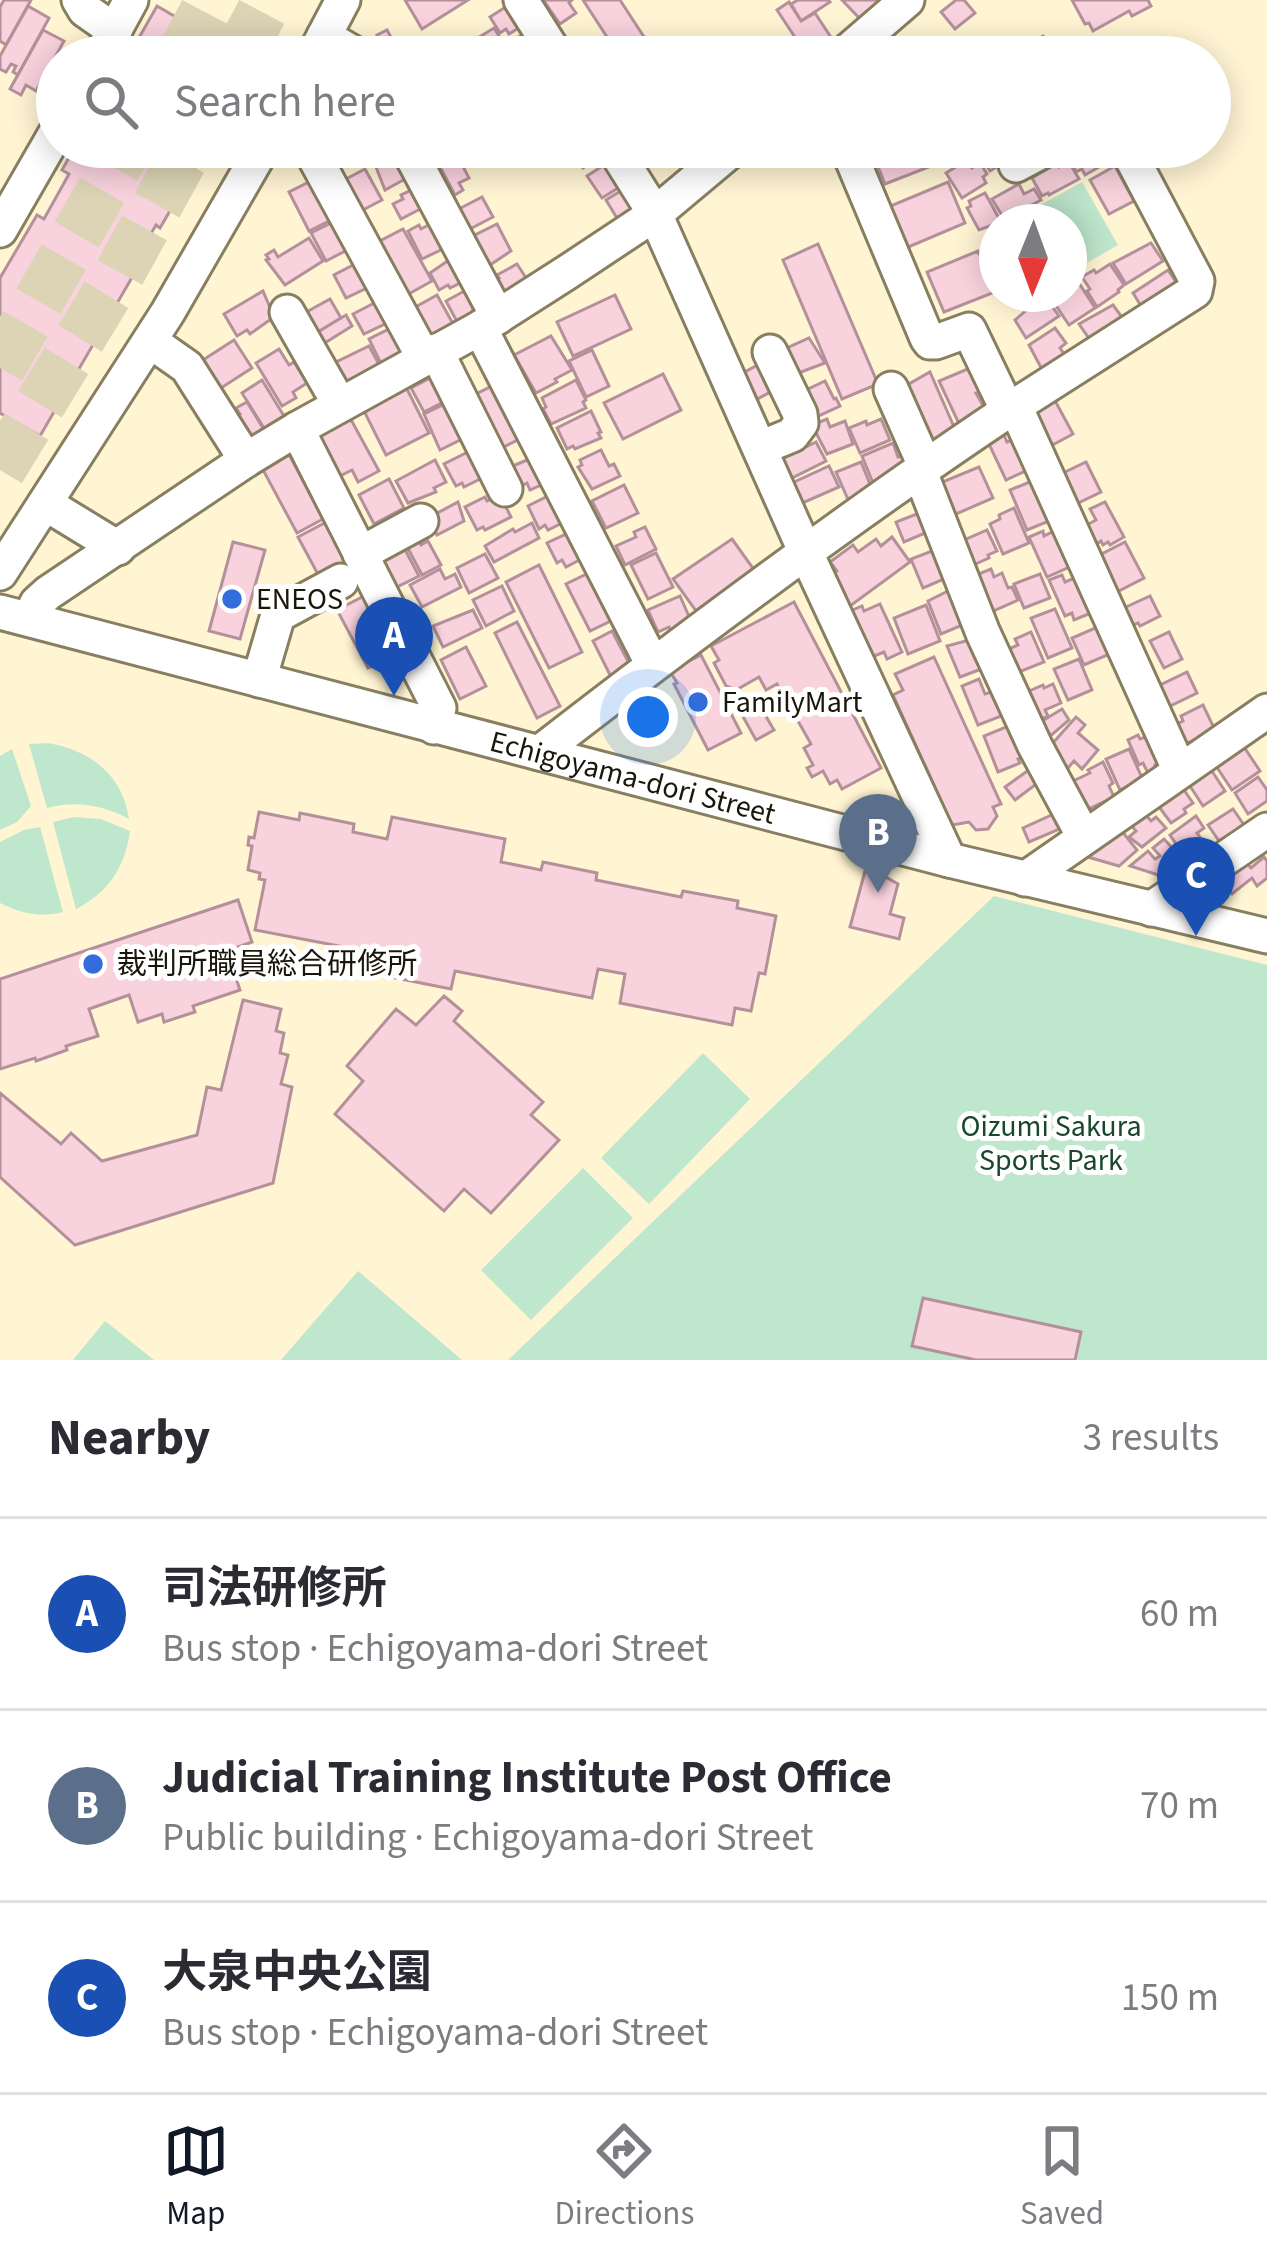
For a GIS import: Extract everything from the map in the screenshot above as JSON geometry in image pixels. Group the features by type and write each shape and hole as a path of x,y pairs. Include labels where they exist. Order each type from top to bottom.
{"street":[{"path":"79,0 102,36"},
{"path":"111,36 131,0"},
{"path":"324,36 343,0"},
{"path":"521,0 544,36"},
{"path":"865,36 907,0"},
{"path":"0,230 36,167"},
{"path":"0,573 150,340 251,168"},
{"path":"321,168 505,489"},
{"path":"417,168 653,665"},
{"path":"626,168 655,214 949,860"},
{"path":"14,616 246,460 489,322 655,214 710,168"},
{"path":"856,168 927,338 936,342 969,330 1011,409 1180,771"},
{"path":"539,753 923,470 1195,291 1198,286 1137,168"},
{"path":"287,312 340,405"},
{"path":"150,340 187,367 246,460"},
{"path":"760,448 792,434 801,423 770,352"},
{"path":"891,389 983,633 1084,837"},
{"path":"297,429 351,567 439,708 434,727"},
{"path":"46,504 118,548"},
{"path":"259,680 278,615 421,520"},
{"name":"Echigoyama-dori Street","path":"14,616 949,860 1267,936"},
{"path":"1024,879 1267,711"},
{"path":"1151,909 1267,830"}],"green space":[{"path":"1082,182 1118,245 1087,263 1087,204 1042,204"},
{"path":"48,743 78,752 102,767 120,790 129,819 89,805 47,808 29,744"},
{"path":"12,749 31,806 17,822 0,830 0,756"},
{"path":"74,817 101,819 130,831 114,877 76,909 53,822"},
{"path":"40,827 63,912 46,915 0,903 0,842"},
{"name":"Oizumi Sakura Sports Park","path":"994,896 1267,965 1267,1360 508,1360"},
{"path":"703,1053 750,1099 649,1204 601,1158"},
{"path":"583,1168 633,1218 531,1320 481,1270"},
{"path":"358,1271 462,1360 281,1360"},
{"path":"105,1321 154,1360 73,1360"}],"building":[{"path":"4,0 31,0 6,45 0,41"},
{"path":"405,0 468,0 422,29"},
{"path":"546,0 572,0 569,3 576,13 560,24"},
{"path":"583,0 620,0 643,36 606,36"},
{"path":"798,0 830,2 801,21 791,4"},
{"path":"842,0 883,0 861,20"},
{"path":"956,0 964,0 975,13 955,29 941,12"},
{"path":"1072,0 1148,0 1151,6 1132,16 1129,11 1093,31"},
{"path":"789,2 801,21 815,13 830,36 794,36 777,10"},
{"path":"512,3 525,24 509,34 506,29 500,33 490,17"},
{"path":"28,6 49,18 18,75 11,64 6,72 0,69 0,56"},
{"path":"157,6 209,36 140,36"},
{"path":"36,43 36,91 26,85 21,95 10,89"},
{"path":"195,168 129,271 134,274 40,436 0,413 0,278 37,215 44,219 69,174 62,170"},
{"path":"376,168 399,168 405,179 385,190"},
{"path":"441,168 464,168 469,178 459,183 463,190 455,195"},
{"path":"599,168 615,168 626,183 602,198 587,176"},
{"path":"879,168 926,168 885,184"},
{"path":"954,168 983,168 986,183 962,198 946,173"},
{"path":"1049,168 1073,168 1079,179 1042,196 1032,178"},
{"path":"1116,168 1134,201 1109,214 1090,180"},
{"path":"365,169 382,200 361,211 344,180"},
{"path":"315,179 335,218 309,231 289,192"},
{"path":"948,182 965,223 899,251 881,210"},
{"path":"1019,184 1024,194 1034,189 1041,200 995,204 992,199"},
{"path":"418,187 428,205 401,219 393,204"},
{"path":"627,187 641,217 623,228 606,200"},
{"path":"985,193 991,204 979,204 979,230 967,208 969,201"},
{"path":"482,197 493,217 468,230 457,210"},
{"path":"337,220 351,248 326,261 311,233"},
{"path":"436,221 449,246 422,259 408,231"},
{"path":"497,224 511,251 487,267 471,237"},
{"path":"403,229 432,281 405,296 376,243"},
{"path":"309,238 323,261 285,285 266,255 274,250 278,257"},
{"path":"1151,243 1163,261 1126,284 1113,263"},
{"path":"818,244 878,384 842,399 783,260"},
{"path":"978,251 979,298 944,312 927,272"},
{"path":"452,258 464,281 439,290 430,273"},
{"path":"359,262 371,286 346,298 334,275"},
{"path":"517,264 532,287 508,301 496,279"},
{"path":"1110,264 1124,285 1097,307 1087,291 1087,274"},
{"path":"1168,270 1178,285 1146,314 1133,293"},
{"path":"470,288 480,305 473,309 480,321 462,331 446,301"},
{"path":"263,291 274,317 250,334 247,330 237,336 224,314"},
{"path":"437,295 457,331 432,340 412,309"},
{"path":"615,295 631,329 573,356 557,322"},
{"path":"1087,296 1095,308 1069,325 1060,312 1087,312"},
{"path":"330,299 341,318 313,335 301,315"},
{"path":"380,300 391,321 364,334 353,314"},
{"path":"1113,305 1124,320 1095,347 1079,324"},
{"path":"1024,312 1056,312 1059,316 1026,338 1015,320"},
{"path":"346,315 352,326 320,346 313,335"},
{"path":"395,326 408,351 385,372 369,339"},
{"path":"1055,328 1066,343 1060,348 1067,358 1045,375 1029,345"},
{"path":"551,336 572,370 536,393 514,355"},
{"path":"809,338 825,363 788,377 776,353"},
{"path":"234,340 252,368 221,388 203,360"},
{"path":"369,346 381,368 340,389 328,366"},
{"path":"279,349 307,383 282,406 256,363"},
{"path":"592,350 609,386 586,397 569,361"},
{"path":"763,362 778,388 746,405 734,378"},
{"path":"970,368 981,392 976,393 989,416 961,428 939,381"},
{"path":"930,372 958,436 928,449 902,388"},
{"path":"438,374 451,398 424,412 411,388"},
{"path":"663,374 681,410 623,439 604,403"},
{"path":"262,380 287,421 267,433 242,393"},
{"path":"576,380 586,408 551,424 542,398"},
{"path":"502,381 529,434 498,450 472,396"},
{"path":"825,381 840,406 812,419 798,394"},
{"path":"407,389 429,433 386,455 364,411"},
{"path":"1053,397 1073,434 1047,448 1027,410"},
{"path":"247,402 269,438 248,450 229,420"},
{"path":"447,403 464,438 440,450 424,414"},
{"path":"591,411 601,438 567,449 557,428"},
{"path":"349,416 379,471 358,482 352,470 338,477 315,434"},
{"path":"827,419 830,427 845,421 853,444 827,454 812,425"},
{"path":"881,419 890,440 860,453 849,428"},
{"path":"1004,435 1007,442 1018,438 1032,468 1006,480 988,442"},
{"path":"816,442 826,461 790,479 780,460"},
{"path":"893,443 898,457 904,455 908,464 875,488 862,456"},
{"path":"476,448 486,476 456,486 444,464"},
{"path":"601,450 620,476 592,489 578,467 580,460"},
{"path":"289,454 323,519 297,533 262,468"},
{"path":"539,455 552,480 530,490 527,483 518,488 508,468"},
{"path":"435,460 446,482 434,488 436,492 408,503 396,481"},
{"path":"861,462 874,494 850,504 836,472"},
{"path":"1086,462 1101,492 1074,505 1059,475"},
{"path":"829,466 839,487 800,504 790,484"},
{"path":"979,467 993,498 949,517 935,485"},
{"path":"389,479 404,508 374,524 359,495"},
{"path":"1037,479 1054,519 1027,530 1010,490"},
{"path":"624,485 638,513 606,528 592,501"},
{"path":"556,492 570,519 548,530 545,525 539,529 528,506"},
{"path":"500,495 511,517 477,530 465,507"},
{"path":"458,502 464,521 437,535 428,518"},
{"path":"1105,502 1124,537 1110,545 1101,541 1095,545 1085,526 1096,520 1090,509"},
{"path":"1014,508 1029,543 1003,554 990,524"},
{"path":"922,512 930,531 904,542 896,522"},
{"path":"334,518 357,561 321,580 298,537"},
{"path":"532,523 539,538 494,562 485,546"},
{"path":"645,527 656,549 625,565 616,546"},
{"path":"1058,529 1074,565 1047,577 1029,537"},
{"path":"575,530 591,554 566,567 562,560 557,563 547,543"},
{"path":"987,530 997,551 973,565 962,541"},
{"path":"414,533 421,545 428,541 441,565 422,575 403,539"},
{"path":"892,537 910,562 846,609 835,595 842,590 831,576 837,571 830,562 853,545 858,552 876,539 881,546"},
{"path":"732,539 755,571 696,611 673,579"},
{"path":"233,542 265,550 240,639 209,631"},
{"path":"1125,542 1144,578 1113,594 1094,558"},
{"path":"402,544 419,576 395,588 378,556"},
{"path":"940,548 949,577 923,588 911,559"},
{"path":"656,553 673,587 648,599 631,565"},
{"path":"485,554 498,578 469,593 457,568"},
{"path":"539,565 582,652 549,668 506,582"},
{"path":"440,569 445,579 455,574 461,587 422,607 410,585"},
{"path":"991,569 994,577 1002,573 1018,600 991,612 976,575"},
{"path":"595,570 619,617 590,631 566,584"},
{"path":"1040,574 1050,598 1024,608 1014,584"},
{"path":"1062,575 1065,582 1082,575 1091,613 1074,620 1072,613 1065,616 1049,580"},
{"path":"502,586 514,611 486,626 473,600"},
{"path":"952,589 965,624 941,634 928,601"},
{"path":"364,596 395,655 368,668 337,610"},
{"path":"680,596 691,621 658,632 648,610"},
{"path":"1150,596 1160,616 1129,627 1124,608"},
{"path":"794,602 881,768 842,789 837,780 830,784 823,771 812,777 807,768 813,765 804,748 811,744 777,684 766,690 759,677 736,690 726,686 714,663 719,660 711,646"},
{"path":"880,604 902,652 887,659 884,652 867,659 846,613"},
{"path":"926,605 940,641 908,654 894,618"},
{"path":"1055,609 1072,648 1048,658 1031,618"},
{"path":"473,610 482,628 443,647 433,626"},
{"path":"517,622 560,706 537,718 495,633"},
{"path":"1100,626 1112,653 1084,665 1072,638"},
{"path":"612,631 631,667 611,677 593,641"},
{"path":"1031,632 1044,662 1013,671 1004,651"},
{"path":"1169,632 1182,659 1164,668 1150,641"},
{"path":"973,639 984,668 960,677 947,646"},
{"path":"466,647 486,686 460,699 441,660"},
{"path":"701,655 741,733 708,750 670,671"},
{"path":"934,657 1001,804 993,807 997,816 988,829 976,830 969,822 952,825 893,695 903,690 895,674"},
{"path":"1079,659 1092,690 1068,700 1054,669"},
{"path":"1187,672 1197,693 1164,709 1154,688"},
{"path":"979,679 985,694 995,691 1004,715 978,725 962,686"},
{"path":"1053,684 1061,703 1045,710 1048,716 1039,720 1027,692"},
{"path":"758,703 774,730 756,740 741,713"},
{"path":"1203,705 1215,730 1181,746 1172,726"},
{"path":"1062,709 1069,720 1041,744 1039,723"},
{"path":"1076,717 1085,725 1078,733 1098,750 1082,769 1074,761 1068,768 1044,753"},
{"path":"1011,725 1023,757 1020,763 998,772 984,736"},
{"path":"1138,735 1140,739 1152,735 1163,762 1148,773 1128,740"},
{"path":"1240,741 1260,771 1232,790 1212,760"},
{"path":"1129,749 1143,780 1120,790 1106,759"},
{"path":"1103,762 1114,797 1082,812 1069,783"},
{"path":"1208,765 1225,791 1203,806 1186,780"},
{"path":"1030,769 1039,782 1015,800 1005,787"},
{"path":"1258,777 1267,790 1267,801 1248,814 1235,793"},
{"path":"1182,787 1193,803 1171,823 1157,804"},
{"path":"1140,808 1166,828 1142,847 1129,837 1136,831 1126,819"},
{"path":"1233,809 1244,825 1219,841 1208,825"},
{"path":"259,812 299,820 300,813 354,824 353,832 387,839 392,817 505,839 501,862 541,870 543,862 597,873 596,880 681,897 683,891 738,901 737,908 776,916 765,974 759,973 751,1011 735,1008 732,1025 620,1003 625,974 598,969 592,998 455,971 451,989 391,977 396,957 255,930 265,880 248,870 252,846 248,845"},
{"path":"1056,813 1062,828 1029,842 1023,828"},
{"path":"1196,816 1204,828 1197,833 1207,847 1188,861 1170,835"},
{"path":"1117,825 1137,850 1119,866 1081,855"},
{"path":"1164,839 1186,863 1168,878 1130,866 1148,851 1155,859 1160,856 1153,848"},
{"path":"1264,857 1267,878 1257,886 1252,878 1232,894 1221,880 1245,861 1251,868"},
{"path":"865,871 898,884 890,914 904,918 899,939 850,927"},
{"path":"238,900 252,942 227,951 240,990 164,1022 162,1014 138,1022 129,995 89,1009 98,1036 36,1061 0,1069 0,979"},
{"path":"444,996 462,1011 454,1021 543,1102 531,1115 559,1140 491,1213 464,1189 444,1211 335,1114 363,1081 347,1066 396,1009 416,1025"},
{"path":"243,1000 281,1009 276,1031 284,1033 280,1053 288,1055 281,1084 292,1087 273,1183 75,1245 0,1177 0,1093 61,1144 71,1133 102,1161 197,1135 207,1087 221,1090"},
{"path":"923,1298 1081,1332 1075,1360 976,1360 912,1346"}],"tunnel":[{"path":"192,36 211,0"},
{"path":"249,36 268,0"},
{"path":"0,368 115,168"},
{"path":"0,470 177,168"}],"place":[{"name":"ENEOS","path":"232,599"},
{"name":"司法研修所","path":"394,696"},
{"name":"FamilyMart","path":"698,702"},
{"name":"Judicial Training Institute Post Office","path":"878,893"},
{"name":"大泉中央公園","path":"1196,936"},
{"name":"裁判所職員総合研修所","path":"93,964"}]}
